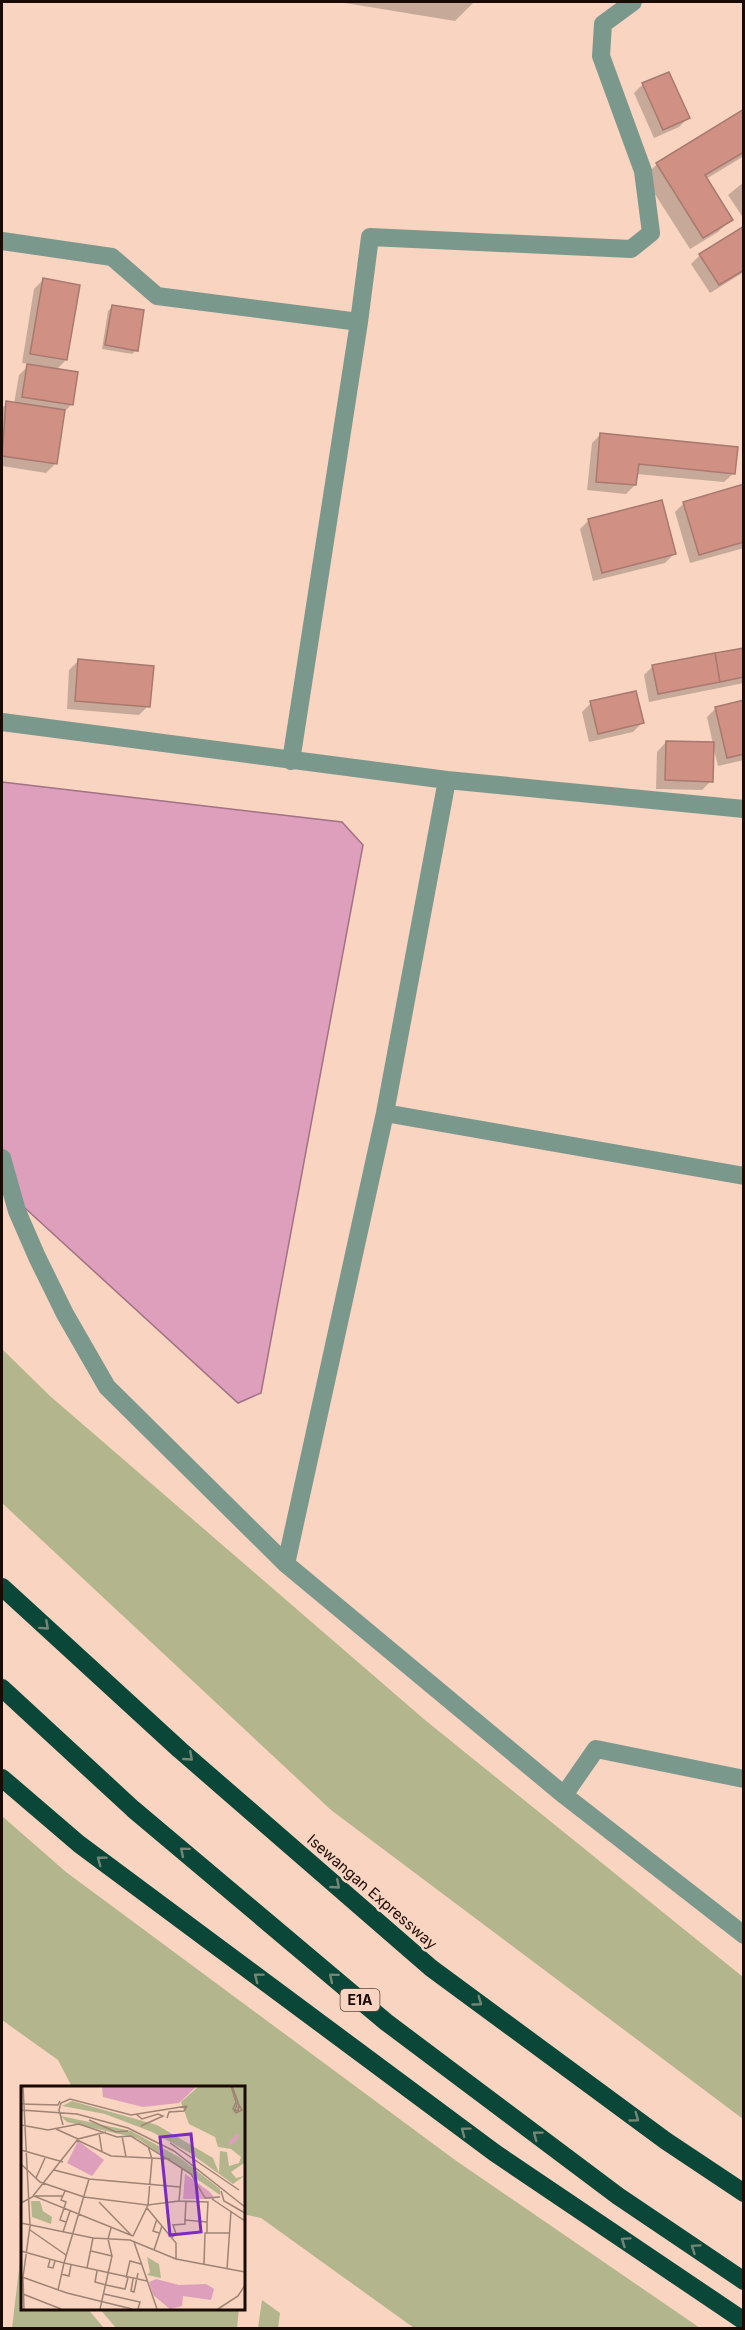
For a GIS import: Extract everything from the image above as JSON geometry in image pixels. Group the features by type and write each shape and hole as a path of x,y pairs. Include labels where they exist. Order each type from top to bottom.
{"highway":[{"name":"Isewangan Expressway","path":"2,1587 180,1750 431,1968 666,2141 744,2193"},
{"name":"E1A","path":"2,1688 134,1809 386,2022 618,2196 744,2281"},
{"path":"2,1778 80,1844 495,2153 744,2321"}],"street":[{"path":"291,761 370,237 631,249 651,233 643,171 601,56 603,24 633,2"},
{"path":"2,241 112,257 158,296 359,322"},
{"path":"2,722 447,780 744,809"},
{"path":"286,1564 385,1113 447,780"},
{"path":"385,1113 744,1176"},
{"path":"2,1158 17,1211 37,1257 65,1314 107,1387 286,1564 564,1795 744,1935"},
{"path":"564,1795 596,1749 744,1779"}],"green space":[{"path":"2,1349 50,1396 425,1720 743,1977 743,2119 331,1810 2,1503"},
{"path":"2,1816 66,1872 455,2160 700,2328 414,2328 261,2218 244,2214 244,2086 71,2086 58,2060 2,2020"},
{"path":"21,2252 21,2309 88,2309 104,2328 12,2328"},
{"path":"262,2300 280,2313 278,2328 258,2328"},
{"path":"100,2309 239,2309 237,2328 116,2328"}],"shaded area":[{"path":"2,782 342,822 363,845 261,1393 238,1403 2,1187"}],"building":[{"path":"669,72 690,118 663,130 642,83"},
{"path":"744,109 744,152 705,175 733,220 703,238 656,163"},
{"path":"744,226 744,270 719,285 699,254"},
{"path":"43,278 80,285 67,360 30,354"},
{"path":"112,305 144,310 138,351 105,345"},
{"path":"27,364 78,372 73,405 22,397"},
{"path":"6,401 65,410 57,464 2,456"},
{"path":"600,433 738,447 735,474 639,464 636,485 596,482"},
{"path":"744,484 744,542 699,555 683,502"},
{"path":"662,500 676,554 602,573 588,519"},
{"path":"744,648 744,677 720,682 715,653"},
{"path":"715,653 720,682 658,694 652,665"},
{"path":"78,659 154,666 150,707 75,701"},
{"path":"636,691 644,723 598,734 590,701"},
{"path":"744,700 744,754 727,758 715,707"},
{"path":"666,741 714,742 713,782 665,780"}]}
